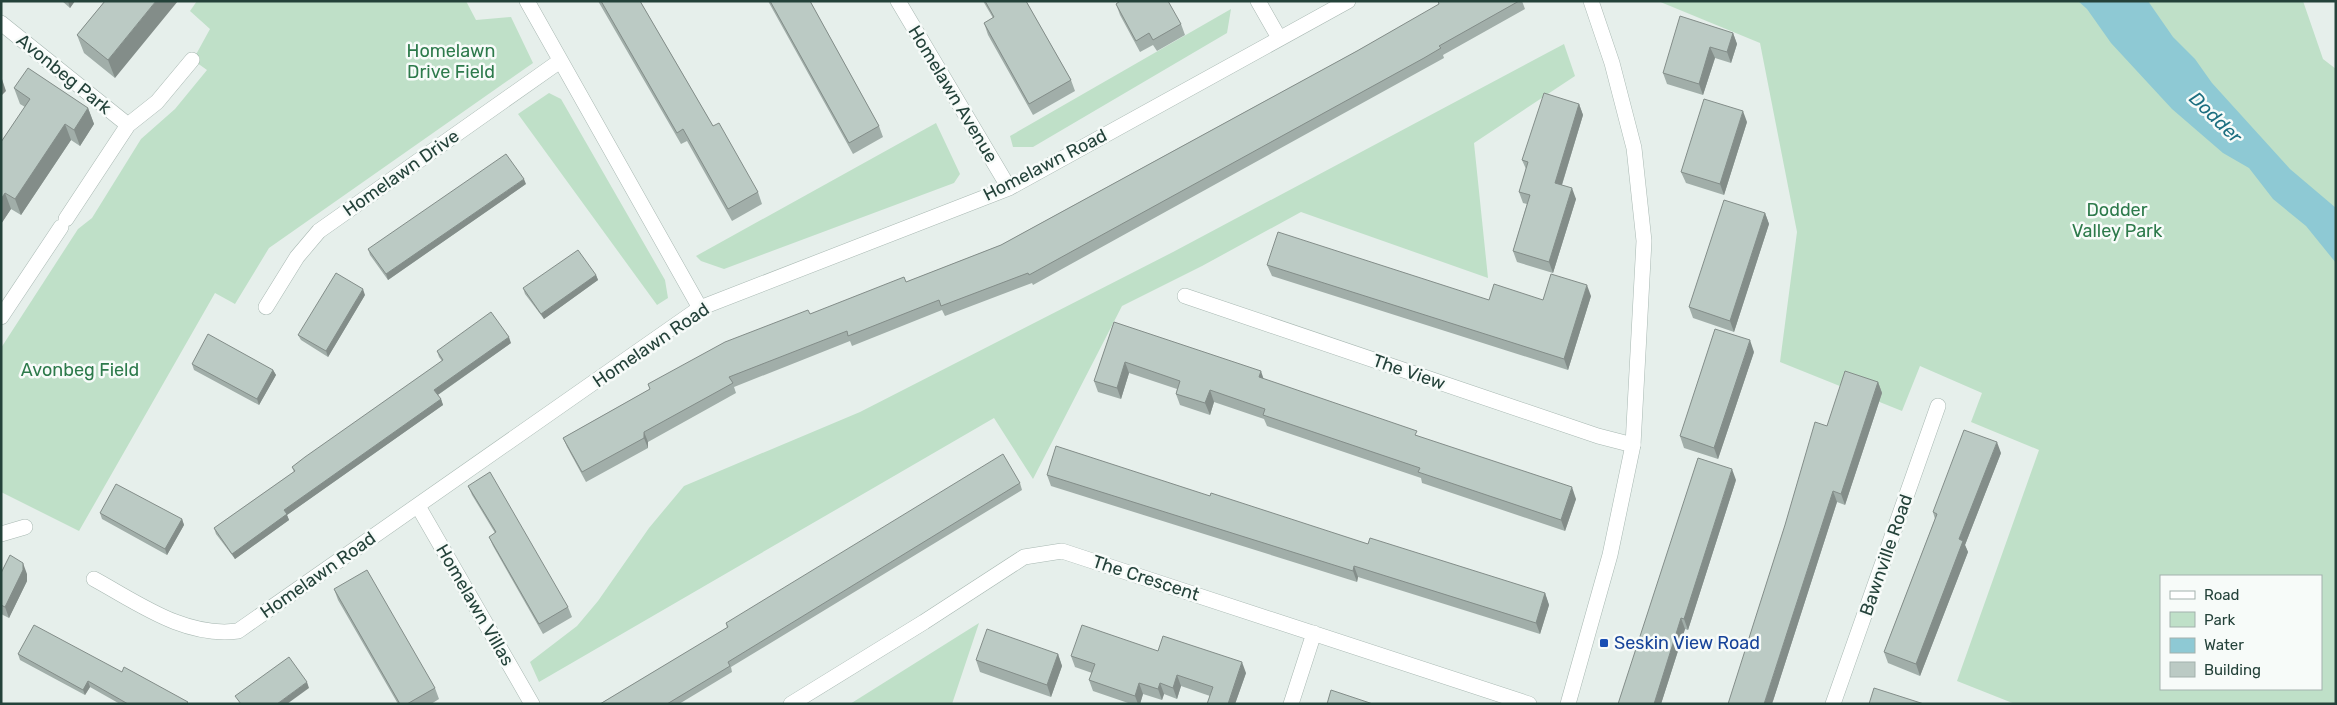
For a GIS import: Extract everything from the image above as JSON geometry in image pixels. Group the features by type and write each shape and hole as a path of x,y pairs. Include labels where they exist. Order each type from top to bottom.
{"street":[{"path":"527,1 700,308"},
{"name":"Homelawn Avenue","path":"898,1 1008,188"},
{"path":"1258,1 1279,38"},
{"name":"Homelawn Road","path":"94,579 167,619 202,631 224,633 238,631 700,308 1008,188 1348,1"},
{"path":"1568,704 1610,555 1633,445 1644,241 1634,148 1612,63 1591,1"},
{"name":"Avonbeg Park","path":"1,23 128,125"},
{"name":"Avonbeg Park","path":"1,318 128,125 157,102 192,60"},
{"name":"Homelawn Drive","path":"266,307 297,257 319,231 560,61"},
{"name":"The View","path":"1185,296 1603,438 1633,445"},
{"name":"Bawnville Road","path":"1833,704 1938,406"},
{"name":"Homelawn Villas","path":"418,506 532,704"},
{"path":"1,534 25,527"},
{"name":"The Crescent","path":"791,704 924,622 1024,557 1062,551 1529,704"},
{"path":"1291,704 1314,633"}],"green space":[{"name":"Avonbeg Field","path":"197,1 466,1 476,20 511,17 533,63 269,248 235,304 215,293 79,531 1,492 1,348 78,229 92,218 141,139 175,109 207,70 193,60 210,29 190,11"},
{"name":"Dodder Valley Park","path":"1658,1 2303,1 2323,59 2336,69 2336,704 2015,704 1957,681 2039,450 1971,422 1982,393 1920,366 1902,411 1780,362 1797,232 1760,43"},
{"path":"1231,9 1227,33 1033,147 1013,147 1010,136"},
{"path":"1564,44 1575,76 1474,143 1488,278 1301,212 1202,266 1122,306 1033,479 994,418 539,682 530,662 577,626 598,601 649,528 684,486 860,412 1173,252"},
{"path":"549,93 561,99 665,280 668,298 657,305 518,114"},
{"path":"936,123 960,174 954,183 724,269 701,261 696,256"},
{"path":"979,623 952,704 850,704"}],"water":[{"name":"Dodder","path":"2078,1 2148,1 2173,37 2195,59 2212,83 2290,169 2336,208 2336,263 2306,226 2273,199 2249,168 2223,153 2172,109 2111,43 2087,9"}],"building":[{"path":"105,1 156,1 108,60 77,35"},
{"path":"601,1 640,1 713,126 719,123 758,192 728,209 683,129 677,133"},
{"path":"770,1 810,1 879,126 849,143"},
{"path":"985,1 1026,1 1071,80 1029,104 984,23 994,17"},
{"path":"1120,1 1168,1 1181,24 1153,40 1149,33 1136,41 1116,4"},
{"path":"1438,1 1519,1 1439,46 1441,48 1424,58 1029,275 1028,273 941,306 939,300 848,336 847,331 729,377 733,383 644,432 644,438 582,472 563,438 650,389 648,384 725,342 808,310 810,314 904,277 906,282 1001,245 1357,51 1439,4"},
{"path":"1680,16 1733,33 1727,52 1710,47 1699,84 1663,73"},
{"path":"28,68 88,108 74,130 65,124 15,199 5,193 1,199 1,142 30,99 14,88"},
{"path":"1544,93 1579,104 1555,183 1572,188 1549,262 1513,251 1530,195 1519,192 1528,162 1522,160"},
{"path":"1704,99 1743,111 1720,184 1681,172"},
{"path":"506,154 524,179 386,274 368,249"},
{"path":"1724,200 1765,213 1730,321 1689,307"},
{"path":"1278,232 1489,300 1494,284 1543,300 1551,274 1587,285 1564,359 1267,265"},
{"path":"578,250 596,275 541,314 523,288"},
{"path":"336,273 363,289 326,351 298,335"},
{"path":"491,312 509,337 434,390 441,399 284,510 287,514 232,554 214,528 295,471 292,467 305,457 443,360 437,351"},
{"path":"1114,322 1261,371 1259,377 1417,431 1415,435 1572,487 1561,520 1418,472 1420,468 1263,415 1265,409 1210,390 1205,403 1176,394 1180,381 1125,362 1117,388 1094,381"},
{"path":"1715,329 1750,340 1714,448 1680,436"},
{"path":"208,334 273,370 257,399 192,364"},
{"path":"1845,371 1878,382 1841,494 1833,491 1764,704 1728,704 1785,525 1815,422 1827,426"},
{"path":"1964,430 1997,442 1959,539 1963,541 1916,664 1884,652 1937,514 1933,512"},
{"path":"1056,446 1210,496 1211,493 1368,544 1370,538 1545,593 1536,623 1354,566 1353,571 1047,475"},
{"path":"1003,454 1020,483 728,662 730,666 667,704 600,704 728,627 726,623"},
{"path":"1698,458 1732,469 1684,619 1681,618 1654,704 1618,704"},
{"path":"490,472 568,607 539,624 489,537 496,532 468,486"},
{"path":"116,484 182,519 165,549 100,513"},
{"path":"10,555 23,563 23,570 5,607 1,605 1,573"},
{"path":"367,570 435,688 407,704 400,704 334,589"},
{"path":"34,625 122,672 124,667 188,702 186,704 128,704 88,681 83,690 18,654"},
{"path":"1082,625 1158,651 1163,636 1242,662 1228,704 1207,704 1213,687 1177,675 1173,688 1160,683 1158,689 1139,683 1135,696 1089,680 1095,664 1071,656"},
{"path":"987,629 1058,654 1047,685 976,660"},
{"path":"289,657 307,682 277,704 241,704 235,696"},
{"path":"1874,688 1924,704 1869,704"},
{"path":"1331,690 1373,704 1327,704"}],"place":[{"name":"Seskin View Road","path":"1604,643"}],"park label":[{"name":"Homelawn Drive Field","path":"451,61"}]}
